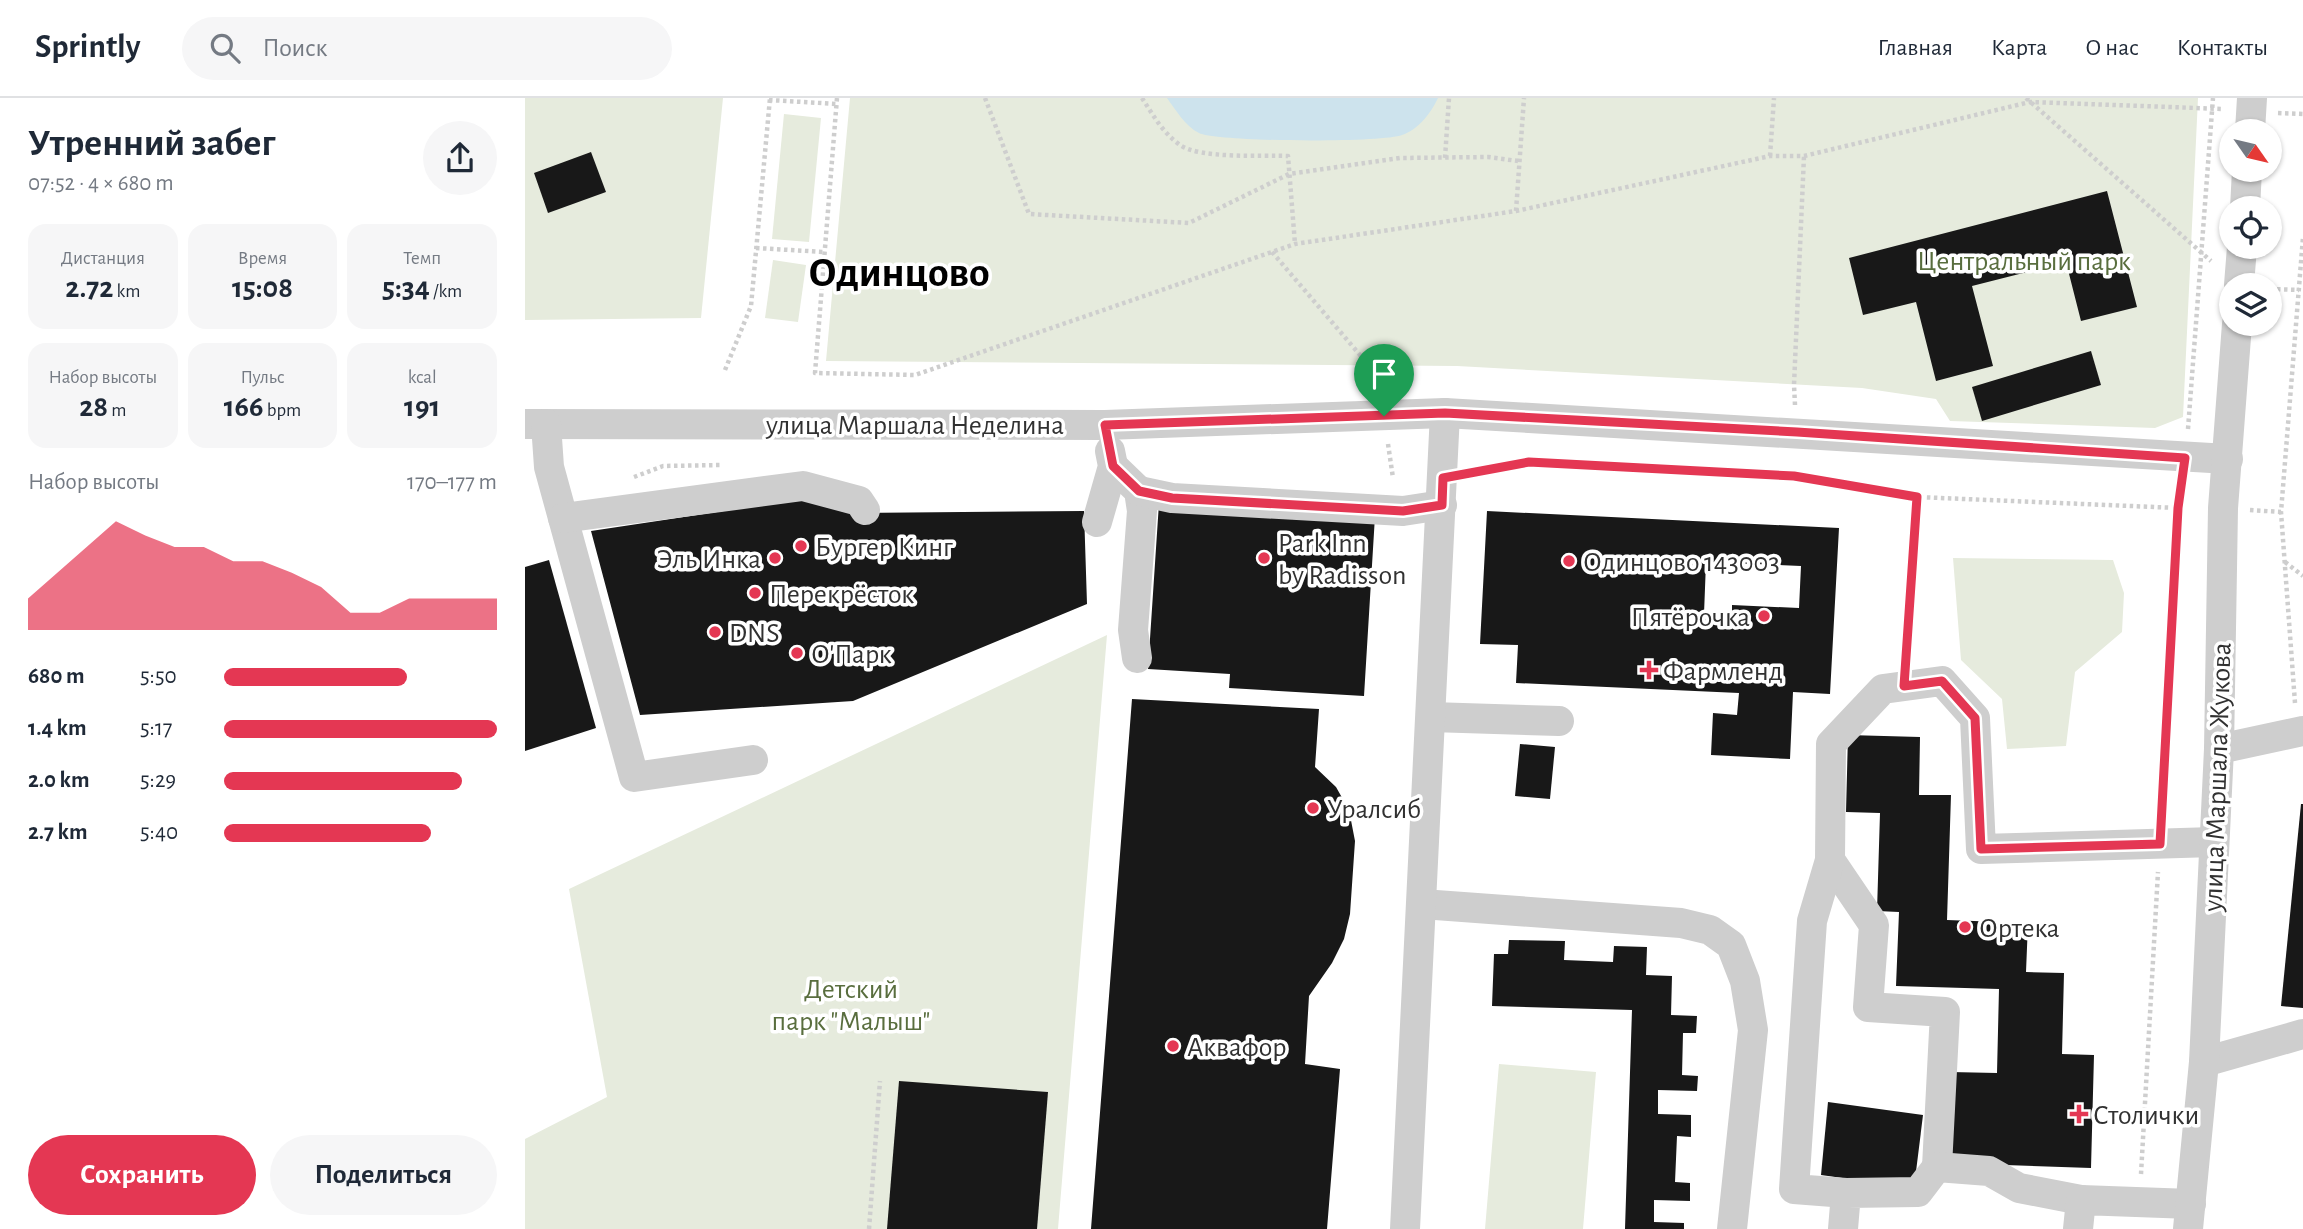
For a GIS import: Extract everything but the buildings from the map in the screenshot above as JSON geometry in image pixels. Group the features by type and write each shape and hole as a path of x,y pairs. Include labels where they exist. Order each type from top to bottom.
{"street":[{"name":"улица Маршала Жукова","path":"2189,1222 2204,1062 2219,749 2223,508 2236,336"},
{"name":"улица Маршала Неделина","path":"535,424 1105,425 1445,413 2228,459"},
{"path":"1405,1229 1445,413"},
{"path":"535,424 634,777 753,760"},
{"path":"1097,522 1113,466 1105,425"},
{"path":"1113,466 1139,491 1172,498 1403,511 1443,492"},
{"path":"563,518 803,486 859,500 865,510"},
{"path":"1137,658 1133,630 1142,511 1139,491"},
{"path":"1830,860 1874,925 1868,1007 1945,1012 1937,1167 1918,1192 1846,1193 1794,1189 1812,921 1830,860 1831,744 1884,689 1942,681 1975,718 1981,849 2214,842"},
{"path":"1431,717 1559,721"},
{"path":"2219,749 2300,731"},
{"path":"1422,904 1681,923 1710,930 1731,945 1745,981 1753,1030 1733,1229"},
{"path":"2204,1062 2303,1034"},
{"path":"1937,1167 1989,1171 2079,1215 2139,1202 2189,1222"},
{"path":"1843,1229 1846,1193"}],"path":[{"path":"985,98 1029,214 1189,223 1289,174 1400,158 1488,158 1518,161"},
{"path":"1142,98 1162,129 1181,146 1198,153 1288,156 1295,244"},
{"path":"1445,158 1448,98"},
{"path":"1516,211 1524,98"},
{"path":"1770,156 1774,98"},
{"path":"2139,1202 2178,508 2185,458 2213,98"},
{"path":"725,370 751,306 770,99 837,101 815,373 915,375 1295,244 1516,211 1770,156 1804,156 2028,100 2213,107 2251,114 2303,114"},
{"path":"2028,100 2225,273"},
{"path":"1794,476 1797,432 1794,385 1804,156"},
{"path":"2300,731 2281,512 2303,237"},
{"path":"756,248 824,252"},
{"path":"1272,252 1378,376 1393,478"},
{"path":"2282,289 2299,290"},
{"path":"1443,492 1529,462 1794,476 1917,497 2178,508"},
{"path":"1904,686 1917,497"},
{"path":"2248,510 2281,512"},
{"path":"2284,561 2303,576"},
{"path":"869,1229 880,1081"}],"green space":[{"path":"525,98 723,98 701,318 525,320"},
{"name":"Центральный парк","path":"850,98 2198,98 2183,417 2155,428 1950,421 1936,399 1862,388 1457,366 826,361"},
{"path":"784,114 821,118 809,242 772,239"},
{"path":"773,260 806,265 798,322 765,318"},
{"path":"1953,558 2113,560 2124,593 2122,632 2075,672 2066,746 2007,749 2002,699 1961,660"},
{"name":"Детский парк \"Малыш\"","path":"1107,635 1058,1229 525,1229 525,1139 607,1097 569,889"},
{"path":"1499,1064 1596,1072 1583,1229 1485,1229"}],"water":[{"path":"1167,98 1438,98 1423,120 1402,135 1388,138 1300,140 1235,138 1199,133 1185,122"}],"place":[{"name":"Бургер Кинг","path":"801,546"},
{"name":"Эль Инка","path":"775,558"},
{"name":"Park Inn by Radisson","path":"1264,558"},
{"name":"Одинцово 143003","path":"1569,561"},
{"name":"Перекрёсток","path":"755,593"},
{"name":"Пятёрочка","path":"1764,616"},
{"name":"DNS","path":"715,632"},
{"name":"О'Парк","path":"797,653"},
{"name":"Фармленд","path":"1649,670"},
{"name":"Уралсиб","path":"1313,808"},
{"name":"Ортека","path":"1965,927"},
{"name":"Аквафор","path":"1173,1046"},
{"name":"Столички","path":"2079,1114"}],"district":[{"name":"Одинцово","path":"899,271"}],"route":[{"path":"1445,413 1797,432 2185,458 2178,508 2160,844 1981,849 1975,718 1942,681 1904,686 1917,497 1794,476 1529,462 1443,478 1442,505 1403,511 1172,498 1139,491 1113,466 1105,425 1384,416 1445,413"}]}
